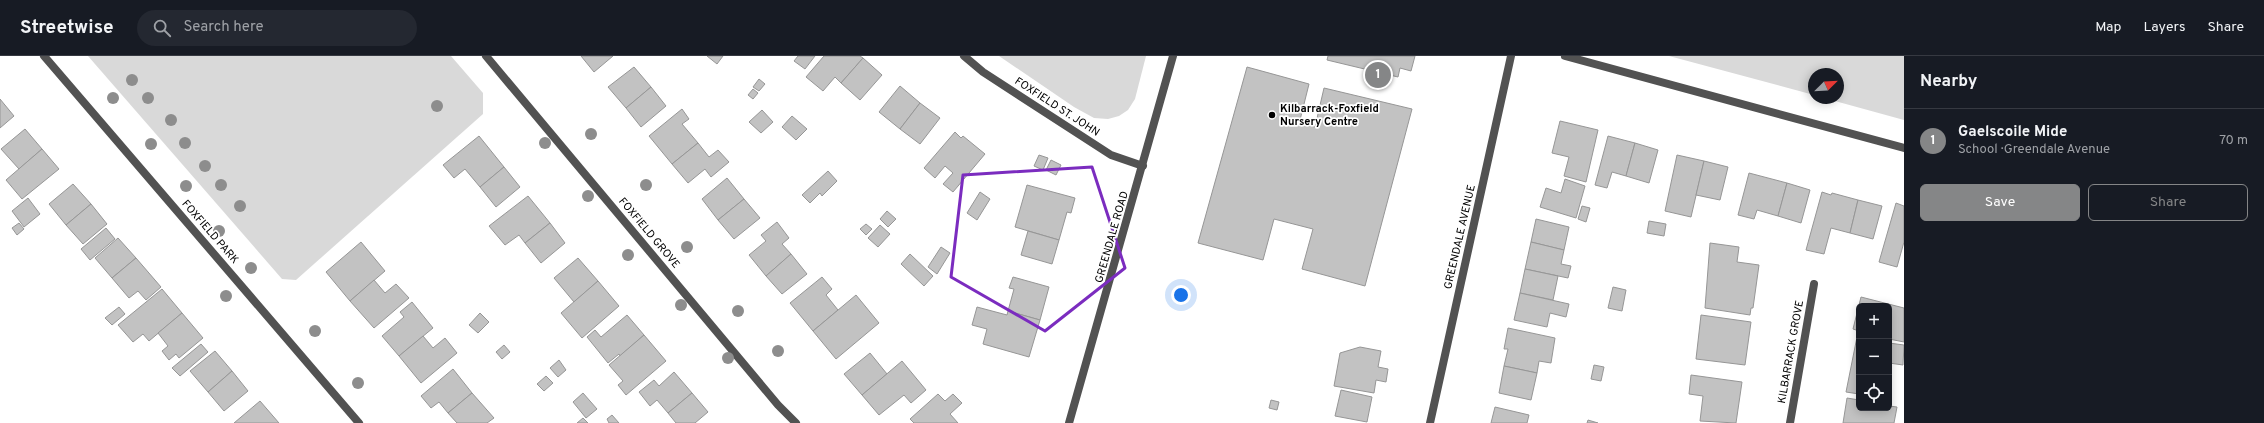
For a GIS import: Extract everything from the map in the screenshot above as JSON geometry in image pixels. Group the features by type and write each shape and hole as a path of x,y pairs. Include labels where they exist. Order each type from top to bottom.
{"street":[{"name":"FOXFIELD PARK","path":"44,56 359,423"},
{"name":"FOXFIELD GROVE","path":"486,56 778,405 796,423"},
{"name":"FOXFIELD ST. JOHN","path":"964,56 983,72 1110,155 1143,166"},
{"name":"GREENDALE ROAD","path":"1069,423 1174,56"},
{"name":"GREENDALE AVENUE","path":"1430,423 1511,56"},
{"path":"1565,56 1904,148"},
{"name":"KILBARRACK GROVE","path":"1790,423 1814,284"}],"highlighted area":[{"path":"1092,167 1125,268 1045,331 951,277 963,175"}],"shaded area":[{"path":"88,56 451,56 483,93 483,114 296,280 282,279"},
{"path":"999,56 1146,56 1135,99 1128,110 1119,116 1108,119 1094,118 1074,107"},
{"path":"1669,56 1904,56 1904,120 1844,104 1844,68 1808,68 1808,93"}],"building":[{"path":"581,56 613,56 594,72"},
{"path":"707,56 723,56 717,64"},
{"path":"798,56 815,56 805,69 794,61"},
{"path":"824,56 860,56 863,58 841,83 835,77 823,91 806,77"},
{"path":"1328,56 1415,56 1411,71 1400,68 1398,77 1327,60"},
{"path":"863,58 882,75 860,100 841,83"},
{"path":"634,67 651,87 626,108 608,87"},
{"path":"1247,67 1309,84 1299,124 1315,127 1324,88 1412,109 1365,286 1302,269 1313,229 1274,219 1263,260 1198,243"},
{"path":"759,79 765,84 759,91 753,87"},
{"path":"900,86 920,103 900,129 879,112"},
{"path":"651,87 666,106 641,127 626,108"},
{"path":"753,89 758,93 753,99 748,95"},
{"path":"0,99 14,116 0,128"},
{"path":"920,103 940,118 920,144 900,129"},
{"path":"682,109 689,119 682,124 698,143 672,164 649,136"},
{"path":"762,110 773,122 761,133 749,122"},
{"path":"792,116 807,129 796,140 782,127"},
{"path":"1560,121 1598,130 1586,182 1564,176 1569,157 1552,153"},
{"path":"25,129 42,149 19,169 1,149"},
{"path":"955,132 961,138 963,136 985,154 953,192 943,184 953,173 945,166 935,178 924,168"},
{"path":"479,136 504,167 480,187 465,169 454,178 443,165"},
{"path":"1608,136 1635,143 1626,176 1612,172 1607,188 1595,185"},
{"path":"698,143 709,157 718,150 729,162 711,177 705,169 688,183 672,164"},
{"path":"1635,143 1658,150 1649,183 1626,176"},
{"path":"42,149 59,169 22,199 6,180"},
{"path":"1039,155 1048,158 1043,170 1034,166"},
{"path":"1677,155 1704,161 1691,217 1665,211"},
{"path":"1051,160 1061,165 1056,175 1046,170"},
{"path":"1704,161 1728,167 1720,200 1696,195"},
{"path":"504,167 520,187 496,207 480,187"},
{"path":"828,171 837,181 822,196 820,193 810,203 802,195"},
{"path":"1749,173 1787,183 1778,216 1757,210 1754,219 1738,215"},
{"path":"727,178 744,199 718,220 702,199"},
{"path":"1565,179 1585,186 1576,218 1540,207 1546,188 1561,193"},
{"path":"1787,183 1810,190 1801,223 1778,216"},
{"path":"73,184 91,204 66,225 49,204"},
{"path":"1027,185 1075,198 1071,213 1067,212 1059,240 1015,227"},
{"path":"980,192 990,199 977,220 967,213"},
{"path":"1822,192 1858,200 1850,233 1831,228 1824,254 1806,250"},
{"path":"528,196 550,223 525,243 519,235 505,245 489,226"},
{"path":"28,198 40,214 24,227 12,211"},
{"path":"744,199 760,218 734,239 718,220"},
{"path":"1858,200 1882,206 1873,239 1850,233"},
{"path":"1896,203 1904,206 1904,242 1897,267 1879,262"},
{"path":"91,204 107,224 83,244 66,225"},
{"path":"1582,206 1590,208 1586,222 1578,219"},
{"path":"887,211 896,219 888,227 880,219"},
{"path":"1536,219 1569,227 1564,250 1531,242"},
{"path":"1649,221 1666,224 1664,236 1647,233"},
{"path":"777,222 789,238 782,244 791,254 766,276 749,255 766,241 761,235"},
{"path":"19,223 24,229 17,235 12,228"},
{"path":"550,223 565,243 541,263 525,243"},
{"path":"866,224 872,229 866,235 860,229"},
{"path":"880,225 890,234 878,247 868,238"},
{"path":"106,228 115,239 90,260 81,249"},
{"path":"1028,231 1059,240 1052,264 1021,255"},
{"path":"118,238 136,258 112,278 95,258"},
{"path":"361,242 385,271 350,301 326,272"},
{"path":"1531,242 1564,250 1561,264 1571,266 1568,278 1525,269"},
{"path":"1710,243 1739,247 1737,262 1759,265 1753,308 1751,308 1750,315 1705,308"},
{"path":"941,247 950,253 937,274 928,267"},
{"path":"791,254 807,274 782,294 766,276"},
{"path":"910,254 933,276 924,286 901,264"},
{"path":"136,258 161,287 146,300 138,291 129,298 112,278"},
{"path":"578,258 598,281 574,302 554,278"},
{"path":"1525,269 1558,276 1553,300 1520,293"},
{"path":"822,277 832,289 826,295 838,310 813,331 790,303"},
{"path":"1013,277 1049,287 1040,320 1008,311 1014,289 1009,288"},
{"path":"374,280 385,293 396,284 409,298 374,328 350,301"},
{"path":"598,281 619,306 582,338 561,313"},
{"path":"1613,287 1626,290 1622,311 1608,308"},
{"path":"162,289 182,313 149,341 143,334 133,342 118,325"},
{"path":"1520,293 1569,304 1566,317 1550,313 1547,327 1514,320"},
{"path":"856,295 879,323 836,359 813,331"},
{"path":"1861,297 1884,303 1860,303"},
{"path":"412,302 433,328 399,356 382,336 404,317 400,312"},
{"path":"1892,305 1904,308 1904,342 1892,340"},
{"path":"119,307 125,314 112,325 105,318"},
{"path":"977,307 1007,315 1008,311 1040,320 1029,357 983,344 987,329 972,325"},
{"path":"182,313 203,338 179,358 176,354 169,360 162,351 168,346 158,333"},
{"path":"480,313 489,322 478,333 469,325"},
{"path":"627,315 644,335 620,356 619,354 608,363 587,337 595,330 601,337"},
{"path":"1701,315 1751,322 1745,365 1696,359"},
{"path":"1856,317 1856,330 1853,329"},
{"path":"1508,328 1555,338 1551,363 1539,361 1537,373 1504,366 1508,349 1504,349"},
{"path":"644,335 666,361 626,395 618,385 623,381 609,365"},
{"path":"423,336 433,348 445,338 457,353 421,383 399,356"},
{"path":"1856,342 1856,394 1846,392"},
{"path":"1892,343 1904,345 1903,365 1892,363"},
{"path":"201,344 208,352 180,376 172,368"},
{"path":"504,345 510,352 502,359 496,352"},
{"path":"1360,347 1381,351 1378,367 1388,369 1386,382 1376,380 1374,393 1334,386 1340,353"},
{"path":"215,351 232,371 208,392 190,371"},
{"path":"870,353 887,374 862,395 844,374"},
{"path":"559,360 566,370 558,377 550,368"},
{"path":"902,361 926,390 911,403 904,395 879,415 862,395"},
{"path":"1594,365 1604,367 1601,381 1591,379"},
{"path":"1504,366 1537,373 1531,400 1499,393"},
{"path":"453,369 472,393 448,413 439,402 431,408 421,396"},
{"path":"232,371 248,391 224,411 208,392"},
{"path":"674,372 692,393 668,413 657,400 650,406 639,392 654,380 659,386"},
{"path":"1691,375 1742,382 1736,423 1700,421 1703,396 1689,394"},
{"path":"546,376 553,383 544,391 537,384"},
{"path":"1341,390 1372,397 1367,422 1335,416"},
{"path":"472,393 494,418 487,423 457,423 448,413"},
{"path":"583,393 597,409 586,418 573,402"},
{"path":"692,393 708,412 695,423 676,423 668,413"},
{"path":"938,394 945,401 953,394 962,403 950,414 958,423 914,423 910,419"},
{"path":"1847,398 1856,400 1856,411 1892,411 1892,406 1897,407 1894,423 1843,423"},
{"path":"1271,400 1279,402 1277,410 1269,408"},
{"path":"260,401 279,423 234,423"},
{"path":"1495,407 1529,415 1527,423 1491,423"},
{"path":"612,415 619,423 609,423 607,419"},
{"path":"583,418 588,423 577,423"},
{"path":"1588,420 1598,423 1587,423"}],"place":[{"name":"Gaelscoile Mide","path":"1378,75"},
{"name":"Kilbarrack-Foxfield Nursery Centre","path":"1272,115"}]}
